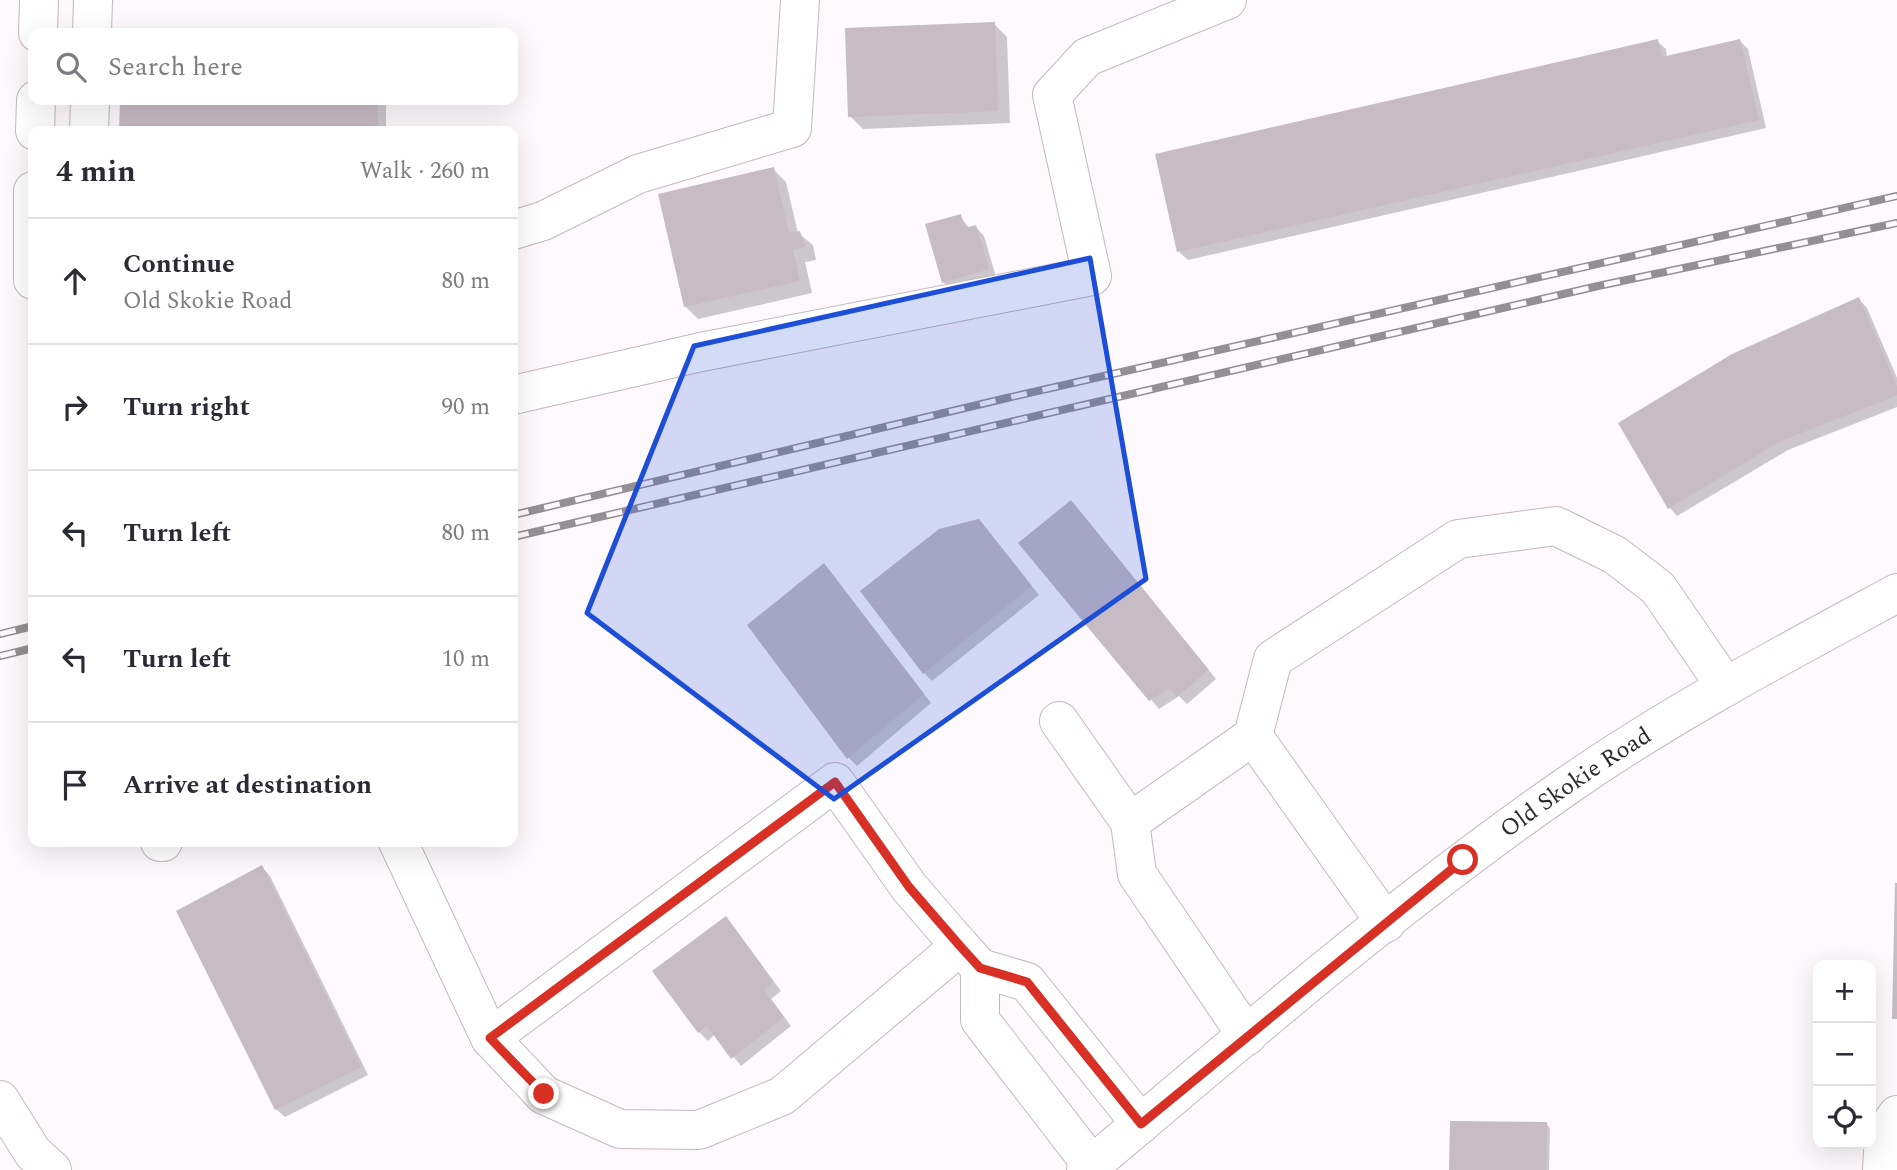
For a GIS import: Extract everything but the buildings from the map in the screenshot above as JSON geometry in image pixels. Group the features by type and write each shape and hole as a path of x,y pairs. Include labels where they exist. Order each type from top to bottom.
{"street":[{"path":"38,28 39,0"},
{"path":"92,28 93,0"},
{"path":"518,228 543,221 638,174 792,128 800,0"},
{"path":"518,394 701,352 1092,276 1052,95 1087,57 1227,0"},
{"path":"35,126 36,105"},
{"path":"89,126 90,105"},
{"path":"1130,822 1253,736 1273,659 1458,539 1556,526 1615,555 1658,588 1726,687"},
{"name":"Old Skokie Road","path":"1089,1168 1463,860 1566,786 1726,687 1897,593"},
{"path":"1059,722 1130,822 1137,874 1247,1037"},
{"path":"1253,736 1386,923"},
{"path":"490,1038 835,782 909,887 970,957 1027,982 1141,1124"},
{"path":"400,847 490,1038 544,1094 620,1129 699,1130 782,1096 970,957"},
{"path":"970,957 980,1020 1089,1168"},
{"path":"0,1100 33,1153 52,1170"},
{"path":"1882,1170 1884,1134 1897,1115"}],"highlighted area":[{"path":"1090,258 1146,579 834,799 587,613 694,346"}],"railway":[{"path":"518,514 1007,398 1897,196"},
{"path":"518,536 1598,286 1897,223"},
{"path":"0,634 28,627"},
{"path":"0,656 28,649"}],"route":[{"path":"544,1094 490,1038 835,782 909,887 960,946 980,968 1027,982 1141,1124 1463,860"}]}
